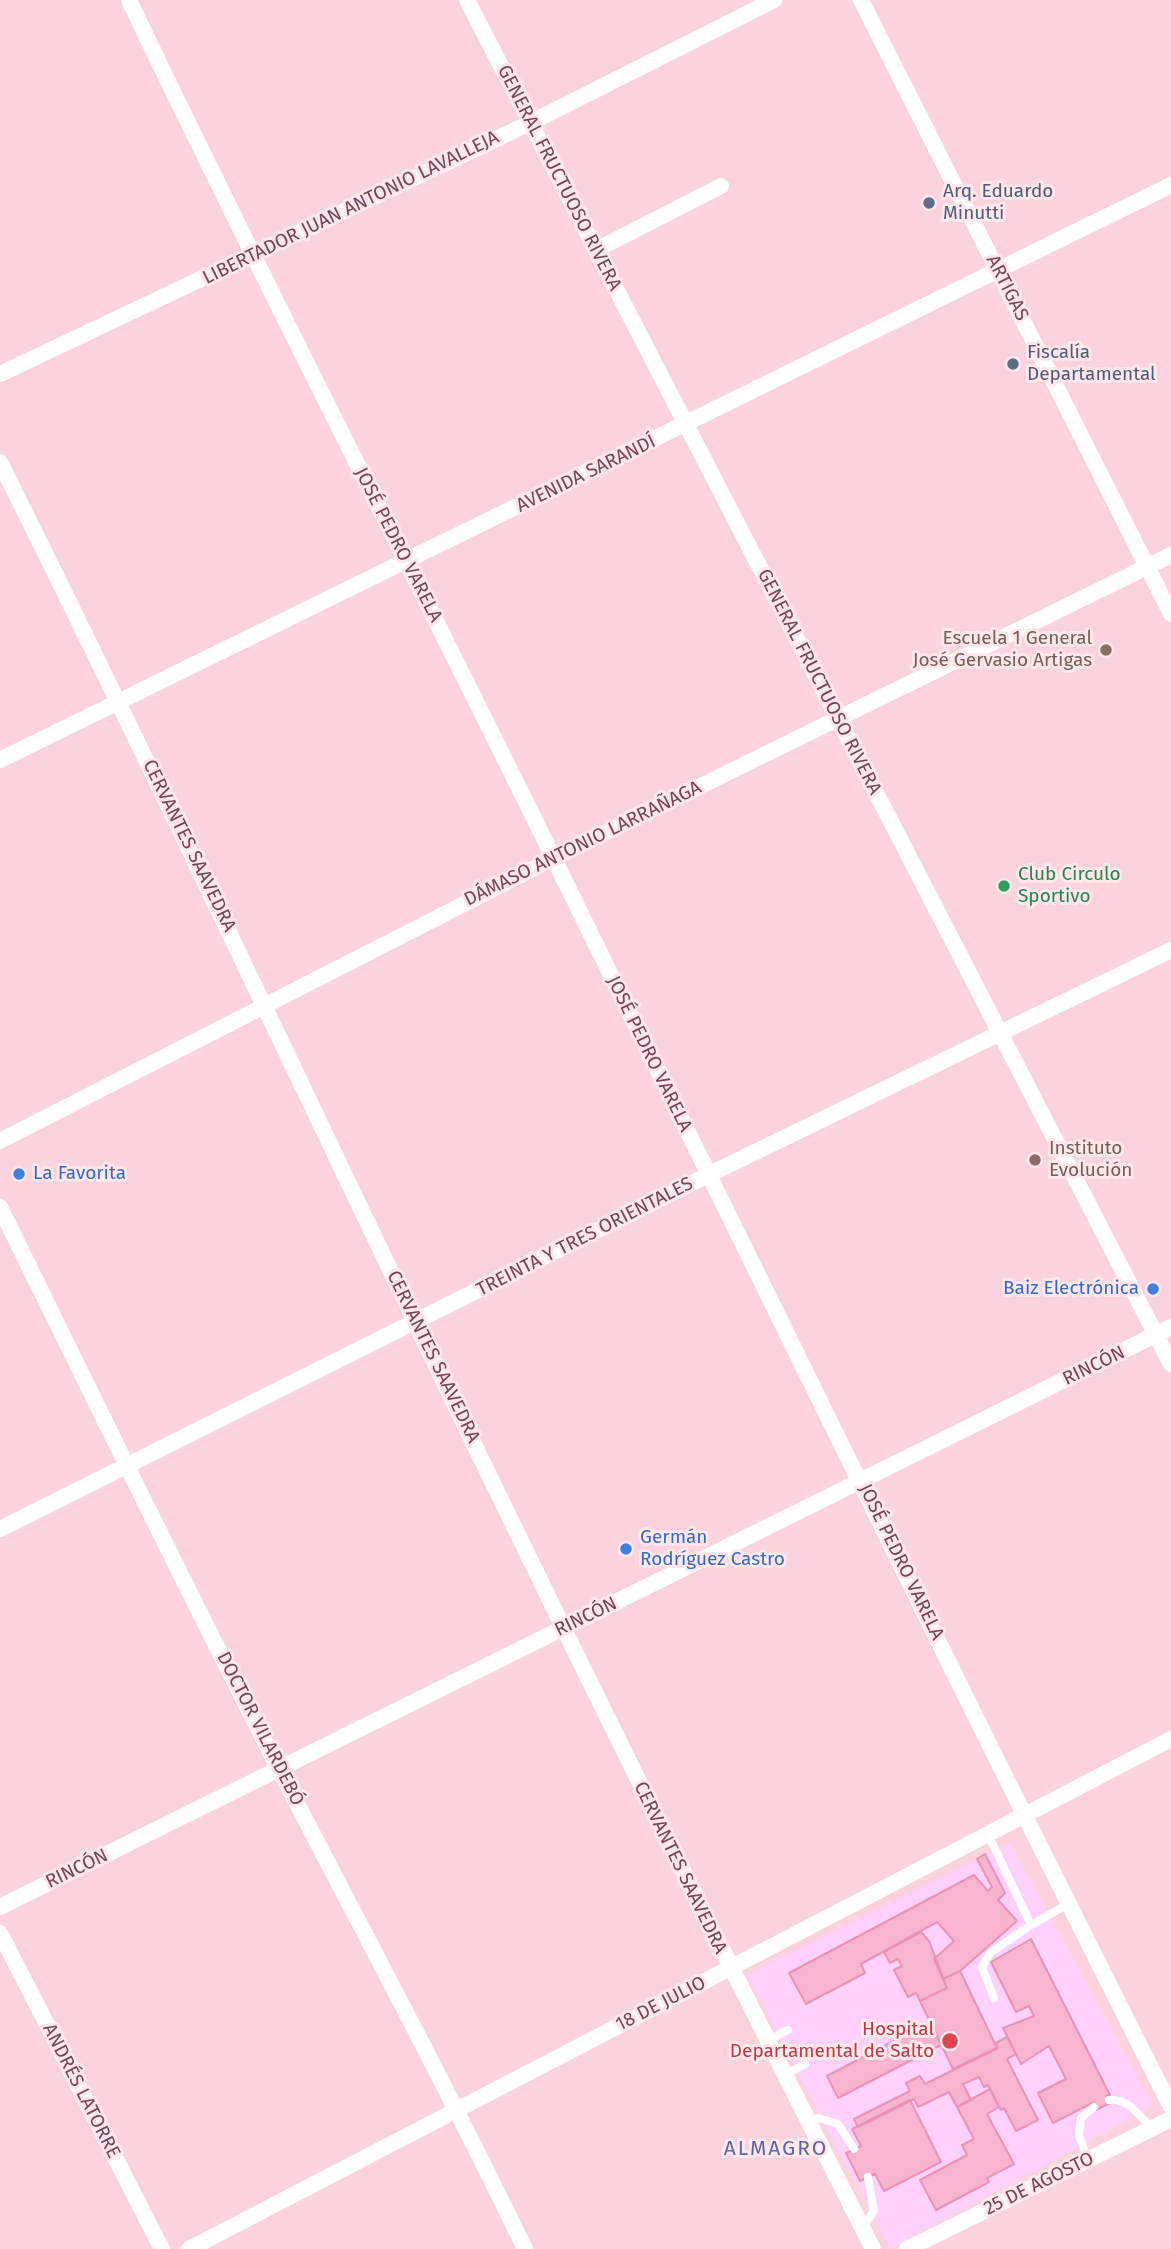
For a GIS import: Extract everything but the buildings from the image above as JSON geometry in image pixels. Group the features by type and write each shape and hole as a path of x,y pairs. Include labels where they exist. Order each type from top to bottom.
{"street":[{"name":"JOSÉ PEDRO VARELA","path":"129,0 251,257 408,562 708,1175 862,1481 1023,1815 1171,2107"},
{"name":"GENERAL FRUCTUOSO RIVERA","path":"467,0 1000,1033 1164,1331 1171,1364"},
{"name":"LIBERTADOR JUAN ANTONIO LAVALLEJA","path":"0,374 530,123 774,0"},
{"name":"ARTIGAS","path":"861,0 1171,614"},
{"name":"AVENIDA SARANDÍ","path":"0,760 408,562 1171,185"},
{"path":"596,250 722,186"},
{"name":"CERVANTES SAAVEDRA","path":"0,462 120,703 415,1322 729,1968 873,2249"},
{"name":"DÁMASO ANTONIO LARRAÑAGA","path":"0,1141 265,1003 554,858 1171,555"},
{"name":"TREINTA Y TRES ORIENTALES","path":"0,1529 708,1175 1171,950"},
{"name":"DOCTOR VILARDEBÓ","path":"0,1206 279,1769 458,2109 525,2249"},
{"name":"RINCÓN","path":"0,1907 1164,1331"},
{"name":"18 DE JULIO","path":"188,2249 1171,1739"},
{"name":"ANDRÉS LATORRE","path":"0,1933 162,2249"},
{"name":"25 DE AGOSTO","path":"907,2249 1171,2119"}],"lane":[{"path":"988,1834 1031,1924"},
{"path":"994,1998 982,1966 990,1953 1031,1924 1068,1904"},
{"path":"767,2041 788,2030"},
{"path":"785,2075 805,2064"},
{"path":"1109,2100 1116,2099 1131,2107 1152,2128"},
{"path":"1088,2160 1079,2135 1081,2118 1094,2107"},
{"path":"808,2120 819,2118 838,2124 854,2149"},
{"path":"862,2228 874,2211 868,2177"}],"shaded area":[{"path":"0,0 1171,0 1171,2249 0,2249"},
{"name":"Hospital Departamental de Salto","path":"1011,1843 1154,2106 890,2249 747,1975"}],"place":[{"name":"Arq. Eduardo Minutti","path":"929,203"},
{"name":"Fiscalía Departamental","path":"1013,364"},
{"name":"Escuela 1 General José Gervasio Artigas","path":"1106,650"},
{"name":"Club Circulo Sportivo","path":"1004,886"},
{"name":"Instituto Evolución","path":"1035,1160"},
{"name":"La Favorita","path":"19,1174"},
{"name":"Baiz Electrónica","path":"1153,1289"},
{"name":"Germán Rodríguez Castro","path":"626,1549"},
{"name":"Hospital Departamental de Salto","path":"950,2041"}],"district":[{"name":"ALMAGRO","path":"776,2149"}]}
